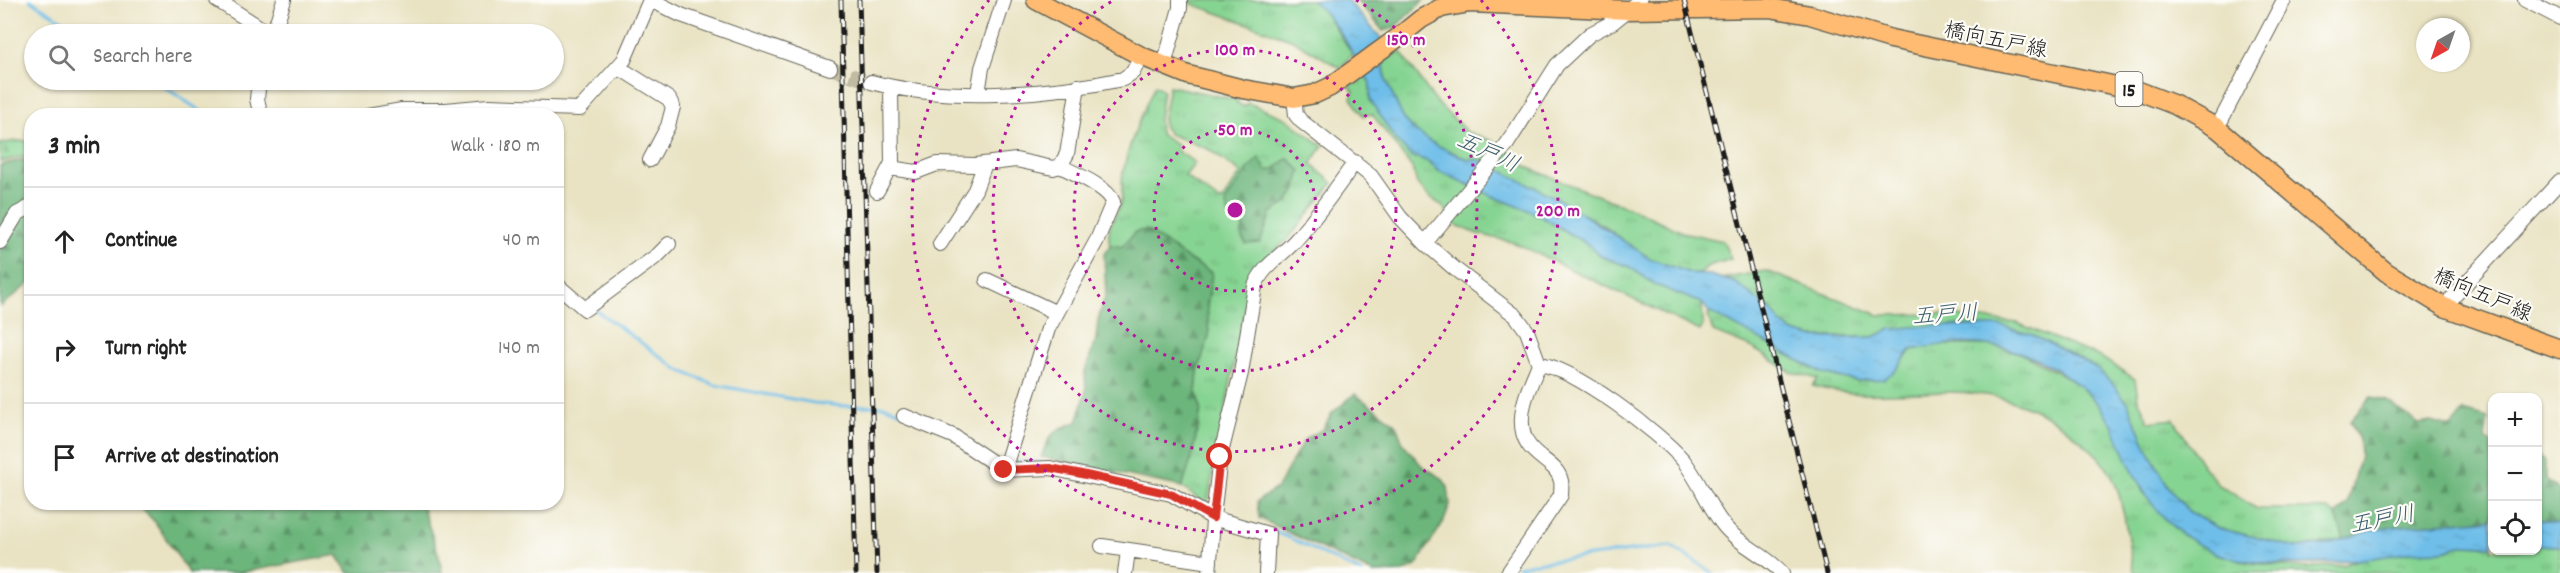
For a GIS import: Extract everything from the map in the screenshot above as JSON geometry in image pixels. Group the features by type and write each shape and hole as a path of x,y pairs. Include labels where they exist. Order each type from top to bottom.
{"main road":[{"name":"橋向五戸線","path":"1036,0 1141,56 1188,75 1244,90 1294,99 1315,94 1340,80 1421,19 1441,8 1470,3 1771,4 1891,39 2136,90 2175,105 2217,128 2386,272 2444,307 2560,350"}],"street":[{"path":"217,0 256,24"},
{"path":"276,24 284,0"},
{"path":"509,108 533,106 580,109 624,60 650,0 681,15 830,68"},
{"path":"978,93 982,68 1004,0"},
{"path":"1164,65 1180,8 1180,0"},
{"path":"2217,128 2284,0"},
{"path":"2525,0 2560,18"},
{"path":"1425,243 1507,144 1557,65 1590,34 1613,22 1634,5"},
{"path":"871,82 891,88 939,93 1026,92 1123,79 1133,72 1141,56"},
{"path":"618,67 669,99 673,107 668,126 650,160"},
{"path":"890,168 916,172 937,164 984,164 1016,160 1053,168 1060,166 1067,154 1078,86"},
{"path":"877,191 890,168 891,88"},
{"path":"258,90 259,108"},
{"path":"1294,99 1296,115 1301,121 1371,176 1400,217 1425,243 1516,316 1527,331 1539,364 1526,398 1522,417 1523,435 1534,453 1557,472 1561,481 1561,495 1508,573"},
{"path":"1102,546 1210,568 1220,457 1240,373 1252,300 1259,275 1293,242 1322,209 1355,162"},
{"path":"940,244 975,190 984,164"},
{"path":"1004,470 1039,356 1057,313 1098,240 1113,202 1111,195 1104,190 1060,166"},
{"path":"2444,307 2560,181"},
{"path":"0,242 17,214 24,210"},
{"path":"564,291 585,309 658,255 669,244"},
{"path":"987,280 1057,313"},
{"path":"1539,364 1551,366 1569,374 1653,433 1683,460 1700,484 1723,525 1735,538 1782,573"},
{"path":"904,416 953,436 1004,470 1050,468 1171,494 1213,518 1268,534 1266,573"},
{"path":"1125,573 1128,551"}],"green space":[{"path":"1188,0 1312,0 1325,13 1353,54 1340,68 1293,40 1189,3"},
{"path":"1357,0 1424,0 1394,28 1383,31"},
{"path":"1400,51 1436,102 1467,132 1498,143 1529,168 1642,213 1682,232 1723,241 1731,259 1708,266 1699,274 1693,274 1651,259 1604,226 1535,187 1510,177 1480,160 1467,159 1432,143 1404,120 1385,78 1384,60"},
{"path":"1364,73 1370,83 1370,100 1410,155 1427,161 1437,170 1492,196 1535,213 1589,245 1602,257 1628,266 1656,285 1702,303 1703,324 1700,331 1515,243 1475,233 1454,224 1443,206 1429,197 1417,184 1413,169 1372,114 1363,116 1351,98 1354,92 1349,86"},
{"path":"1155,85 1163,90 1159,119 1160,134 1178,146 1176,150 1195,163 1185,176 1221,202 1241,173 1208,149 1169,134 1164,127 1163,118 1169,86 1238,100 1236,102 1244,107 1248,103 1285,118 1323,146 1311,164 1333,183 1290,237 1259,266 1251,277 1207,505 1182,487 1192,457 1201,409 1196,392 1198,371 1209,336 1207,305 1212,273 1146,230 1135,232 1122,247 1110,245 1109,238 1110,227 1121,201 1122,176 1129,150"},
{"path":"24,141 24,158 0,162 0,144"},
{"path":"1259,158 1267,171 1275,169 1288,158 1301,171 1295,192 1286,204 1271,213 1260,243 1246,244 1241,236 1244,225 1228,213 1225,202 1245,173"},
{"path":"24,161 24,288 0,307 0,165"},
{"path":"1146,230 1212,273 1207,305 1209,336 1198,371 1196,392 1201,409 1192,457 1182,487 1041,457 1053,434 1077,422 1086,392 1085,371 1096,339 1098,320 1106,294 1104,254 1110,245 1122,247 1135,232"},
{"path":"1766,271 1879,315 1940,314 2017,323 2102,358 2135,379 2138,399 2149,422 2174,419 2202,465 2219,485 2257,509 2328,509 2336,515 2344,539 2298,548 2218,528 2189,512 2170,489 2150,454 2127,402 2093,366 2064,351 1965,325 1891,329 1874,337 1811,337 1793,332 1781,323 1771,310 1736,283 1725,278"},
{"path":"1709,312 1749,332 1813,369 1895,371 1911,350 1939,345 1989,345 2020,353 2076,382 2097,403 2111,422 2143,492 2187,537 2217,554 2246,562 2306,568 2343,565 2361,559 2430,549 2448,550 2457,545 2488,546 2488,555 2542,555 2542,545 2560,546 2560,573 2136,573 2133,569 2120,498 2110,472 2074,434 2057,423 2023,405 1985,395 1945,392 1862,394 1813,386 1818,379 1791,372 1751,347 1713,332"},
{"path":"1355,394 1396,424 1403,443 1422,466 1442,478 1448,487 1450,505 1444,521 1416,566 1403,572 1373,573 1259,518 1257,501 1277,488 1304,440 1323,429 1332,413"},
{"path":"2371,397 2387,401 2419,424 2431,422 2451,427 2464,411 2488,418 2485,439 2488,441 2488,519 2379,528 2344,539 2336,515 2347,504 2360,455 2359,440 2350,421"},
{"path":"2542,459 2545,462 2545,478 2560,491 2560,523 2542,521"},
{"path":"143,510 423,510 439,556 442,573 349,573 337,555 238,573 189,573 155,522"}],"water":[{"path":"1312,0 1347,0 1382,39 1385,78 1404,120 1432,143 1467,159 1480,160 1566,203 1651,259 1693,274 1710,275 1736,283 1771,310 1781,323 1793,332 1811,337 1874,337 1891,329 1925,326 2000,326 2030,334 2093,366 2111,382 2127,402 2150,454 2170,489 2189,512 2218,528 2298,548 2327,544 2379,528 2488,519 2488,546 2459,545 2445,551 2412,552 2313,564 2263,563 2238,559 2215,553 2200,545 2163,518 2137,480 2114,428 2101,408 2074,381 2041,361 2006,348 1988,345 1940,345 1911,350 1895,371 1884,379 1856,381 1824,374 1709,312 1702,303 1656,285 1628,266 1602,257 1589,245 1535,213 1492,196 1437,170 1427,161 1410,155 1395,139 1370,100 1370,83 1343,37"},
{"path":"2542,521 2560,523 2560,546 2542,545"}],"waterway":[{"path":"30,0 68,24"},
{"path":"169,90 196,108"},
{"path":"593,308 679,370 715,385 814,403 842,406 885,406 902,412"},
{"path":"1011,462 1040,462"},
{"path":"1271,531 1362,573"},
{"path":"1518,567 1671,546 1713,573"}],"tunnel":[{"path":"830,68 871,82"}],"railway":[{"path":"841,0 856,573"},
{"path":"859,0 877,573"},
{"path":"1684,0 1827,573"}],"route":[{"path":"1004,470 1050,468 1171,494 1213,518 1220,457"}],"water label":[{"name":"五戸川","path":"1489,151"},
{"name":"五戸川","path":"1945,313"},
{"name":"五戸川","path":"2382,518"}]}
